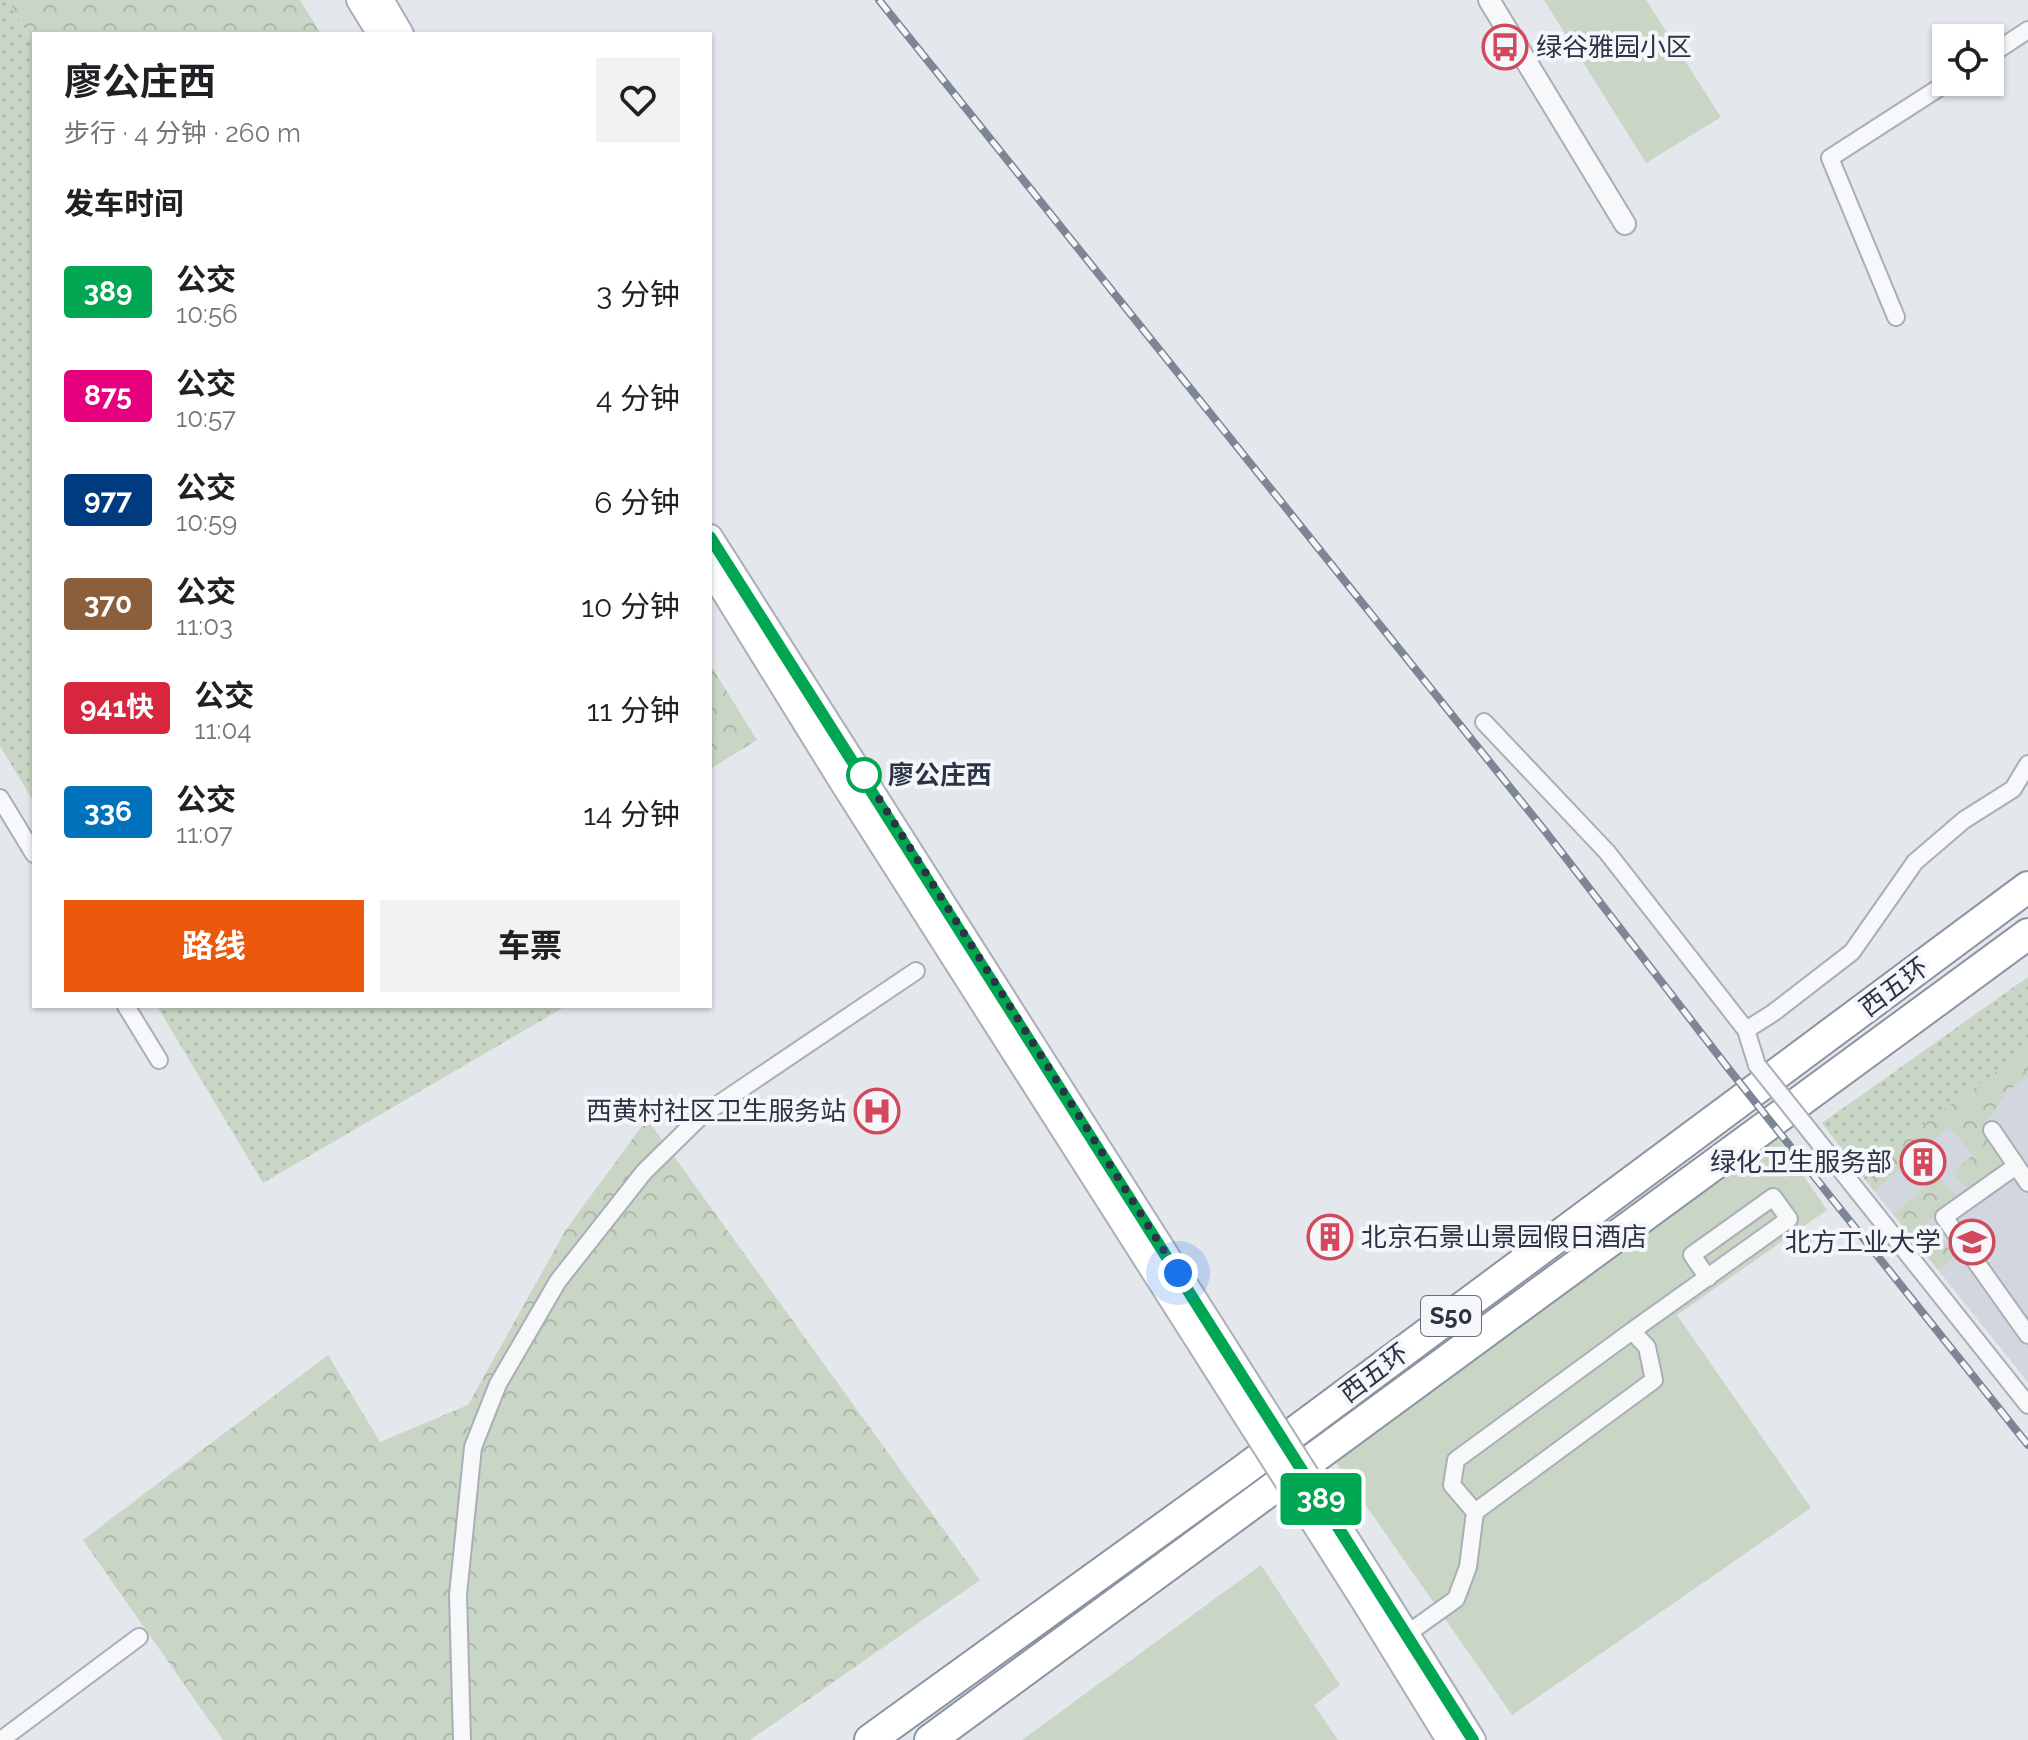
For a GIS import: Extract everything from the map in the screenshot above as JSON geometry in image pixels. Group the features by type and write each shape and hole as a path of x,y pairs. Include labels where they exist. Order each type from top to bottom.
{"highway":[{"name":"西五环","path":"870,1740 1254,1462 2028,887"},
{"name":"西五环","path":"930,1740 2028,934"}],"main road":[{"path":"359,0 379,32"},
{"path":"381,0 400,32"},
{"path":"712,540 1203,1331 1369,1591 1449,1740"},
{"path":"712,572 845,787 1203,1331"},
{"path":"1369,1591 1407,1634 1473,1740"}],"street":[{"path":"1489,0 1625,224"},
{"path":"2004,46 2028,30"},
{"path":"1896,317 1830,158 1932,92"},
{"path":"1484,722 1607,852 1746,1030 1757,1065 2028,1405"},
{"path":"1746,1030 1852,952 1915,862 1964,820 2013,789 2028,764"},
{"path":"0,798 32,851"},
{"path":"462,1740 458,1595 473,1447 498,1384 550,1294 644,1172 701,1116 916,971"},
{"path":"127,1008 159,1060"},
{"path":"1992,1130 2028,1183"},
{"path":"2016,1166 1944,1217 2028,1335"},
{"path":"1475,1512 1452,1485 1456,1460 1632,1331 1708,1278 1789,1219 1773,1197 1692,1255 1708,1278"},
{"path":"1407,1634 1456,1599 1468,1567 1475,1512 1654,1380 1647,1347 1632,1331"},
{"path":"1,1740 139,1637"}],"shaded area":[{"name":"北方工业大学","path":"2028,1048 2028,1382 1859,1172"}],"green space":[{"path":"0,0 8,0 32,42 32,799 0,746"},
{"path":"8,0 300,0 320,32 32,32 32,41"},
{"path":"1544,0 1646,0 1721,117 1646,163"},
{"path":"712,667 757,740 712,768"},
{"path":"2028,977 2028,1048 1859,1172 1822,1123"},
{"path":"158,1008 563,1008 263,1183"},
{"path":"2028,1048 2028,1077 2007,1091 1982,1129 2006,1164 1970,1191 1953,1173 1973,1155 1949,1127 1874,1191 1859,1172"},
{"path":"647,1119 980,1580 750,1740 223,1740 83,1540 328,1355 380,1442 468,1405 565,1231"},
{"path":"1778,1138 1827,1210 1677,1315 1811,1508 1512,1715 1328,1451"},
{"path":"1938,1176 1958,1198 1928,1222 1955,1256 1938,1270 1893,1214"},
{"path":"1261,1565 1340,1685 1314,1705 1338,1740 1022,1740"}],"railway":[{"path":"879,0 1545,831 1728,1068 2028,1445"}],"bus line":[{"name":"389","path":"712,540 1473,1740"}],"place":[{"name":"绿谷雅园小区","path":"1505,47"},
{"name":"廖公庄西","path":"864,775"},
{"name":"西黄村社区卫生服务站","path":"877,1111"},
{"name":"绿化卫生服务部","path":"1923,1162"},
{"name":"北京石景山景园假日酒店","path":"1330,1237"},
{"name":"北方工业大学","path":"1972,1242"}],"route":[{"path":"864,775 1178,1273"}]}
